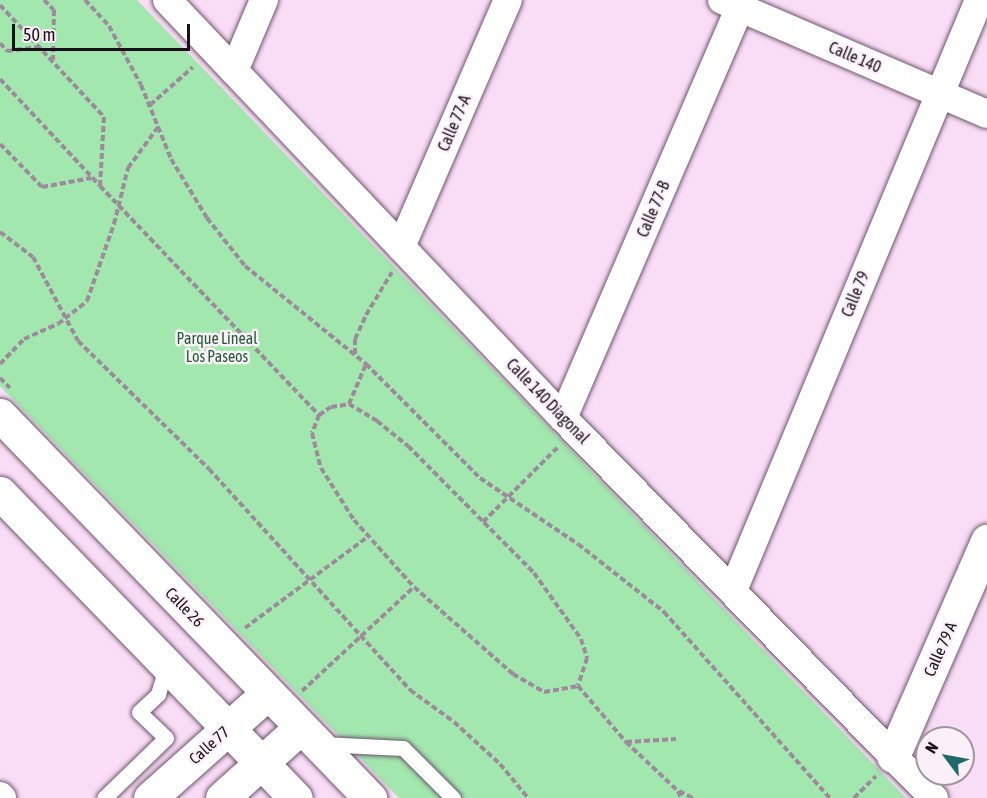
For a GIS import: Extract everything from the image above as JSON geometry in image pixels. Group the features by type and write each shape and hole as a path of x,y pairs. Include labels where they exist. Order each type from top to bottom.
{"main road":[{"name":"Calle 26","path":"8,405 281,688 309,735 370,798"},
{"path":"0,493 296,798"},
{"name":"Calle 79 A","path":"893,756 987,541"},
{"name":"Calle 77","path":"161,788 227,728 281,688"},
{"path":"222,798 261,764 309,735"}],"street":[{"name":"Calle 140 Diagonal","path":"167,0 234,70 397,259 562,431 734,588 934,798"},
{"path":"234,70 264,0"},
{"name":"Calle 77-A","path":"397,259 508,0"},
{"name":"Calle 79","path":"734,588 938,93 979,0"},
{"name":"Calle 140","path":"735,2 987,114"},
{"name":"Calle 77-B","path":"562,431 735,2"}],"lane":[{"path":"114,795 166,738 139,712 158,694 167,665"},
{"path":"309,735 403,748 453,798"},
{"path":"149,754 161,788"}],"path":[{"path":"44,0 54,10 53,60"},
{"path":"85,0 109,26 150,105 171,159 207,218 245,266 366,364 480,478 578,544 664,612 830,798"},
{"path":"0,5 104,117 100,186"},
{"path":"0,44 7,51 40,47"},
{"path":"150,105 193,67"},
{"path":"0,79 118,206 319,415"},
{"path":"0,364 24,339 66,318 87,301 128,168 158,127"},
{"path":"0,144 42,187 92,178"},
{"path":"0,232 33,256 78,341 209,469 410,690 454,722 500,764 528,798"},
{"path":"355,355 355,339 397,259"},
{"path":"349,404 366,364"},
{"path":"0,378 8,405"},
{"path":"349,404 408,446 534,573 581,639 587,658 578,686 544,692 513,675 414,587 370,535 354,520 321,468 312,434 319,415 331,407 349,404"},
{"path":"483,522 508,497 562,431"},
{"path":"243,630 370,535"},
{"path":"281,688 302,691 414,587"},
{"path":"235,621 251,638"},
{"path":"578,686 626,742 678,791 693,798"},
{"path":"626,742 676,739"},
{"path":"678,791 681,798"}],"green space":[{"name":"Parque Lineal Los Paseos","path":"0,0 137,0 906,798 399,798 0,386"}]}
